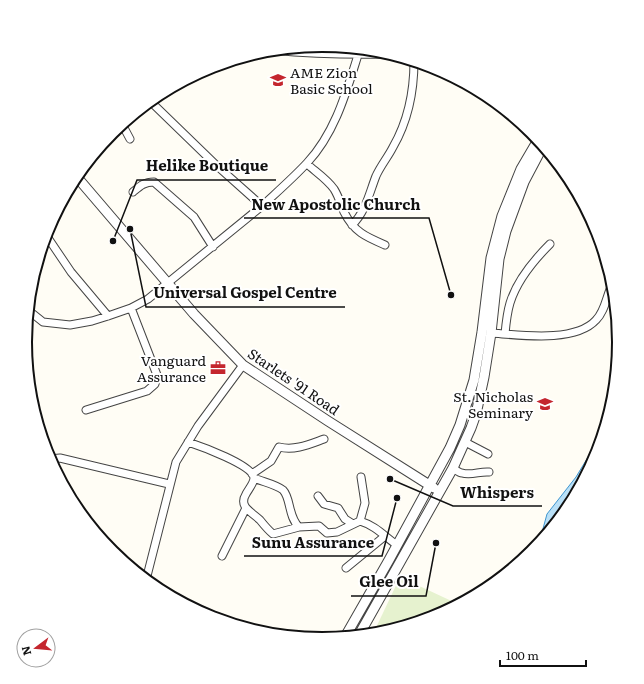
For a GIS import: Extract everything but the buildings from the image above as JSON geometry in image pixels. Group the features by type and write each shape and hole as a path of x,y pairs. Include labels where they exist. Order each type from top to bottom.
{"street":[{"path":"303,53 364,55"},
{"path":"33,314 43,322 70,325 108,316 131,308 148,299 262,206 307,164 319,148 341,109 358,55"},
{"path":"352,225 364,210 376,177 393,147 404,122 412,92 414,67"},
{"path":"155,105 216,165 262,206"},
{"path":"125,130 130,139"},
{"path":"349,631 450,448 460,425 474,380 482,332 491,258 502,216 521,169 535,145"},
{"path":"362,630 400,565 453,468 476,414 491,333 499,260 506,231 524,182 540,151"},
{"path":"307,164 327,180 334,189 341,201 344,212 352,225 364,236 385,245"},
{"name":"Starlets '91 Road","path":"81,182 166,283 243,365 429,486 440,491"},
{"path":"133,192 146,182 154,182 194,217 213,247"},
{"path":"50,241 71,272 108,316"},
{"path":"505,334 508,310 514,292 527,270 550,244"},
{"path":"491,333 547,336 562,335 586,328 596,320 601,313 608,293"},
{"path":"86,410 147,390 155,384 157,375 131,308"},
{"path":"148,574 169,484 176,462 188,442 243,365"},
{"path":"324,439 293,448 287,449 280,447 271,461 253,476 252,484 244,498 243,503 246,508 273,534 299,527 319,526 325,532 338,532 360,521 377,528 397,545"},
{"path":"188,442 234,460 253,476 282,490 286,496 293,519 299,527"},
{"path":"465,442 488,454"},
{"path":"57,458 169,484"},
{"path":"453,468 462,474 472,474 482,471 489,472"},
{"path":"413,475 420,488 421,499"},
{"path":"360,521 364,503 361,477"},
{"path":"318,496 324,504 338,508 345,519 353,524"},
{"path":"222,556 246,508"},
{"path":"346,568 385,536"},
{"path":"389,560 400,565"}],"green space":[{"path":"400,577 452,601 415,617 377,627"}],"water":[{"path":"588,457 573,487 552,519 543,530 547,514 576,477"}],"place":[{"name":"AME Zion Basic School","path":"278,80"},
{"name":"Universal Gospel Centre","path":"130,229"},
{"name":"Helike Boutique","path":"113,241"},
{"name":"New Apostolic Church","path":"451,295"},
{"name":"Vanguard Assurance","path":"218,368"},
{"name":"St. Nicholas Seminary","path":"545,404"},
{"name":"Whispers","path":"390,479"},
{"name":"Sunu Assurance","path":"397,498"},
{"name":"Glee Oil","path":"436,543"}]}
